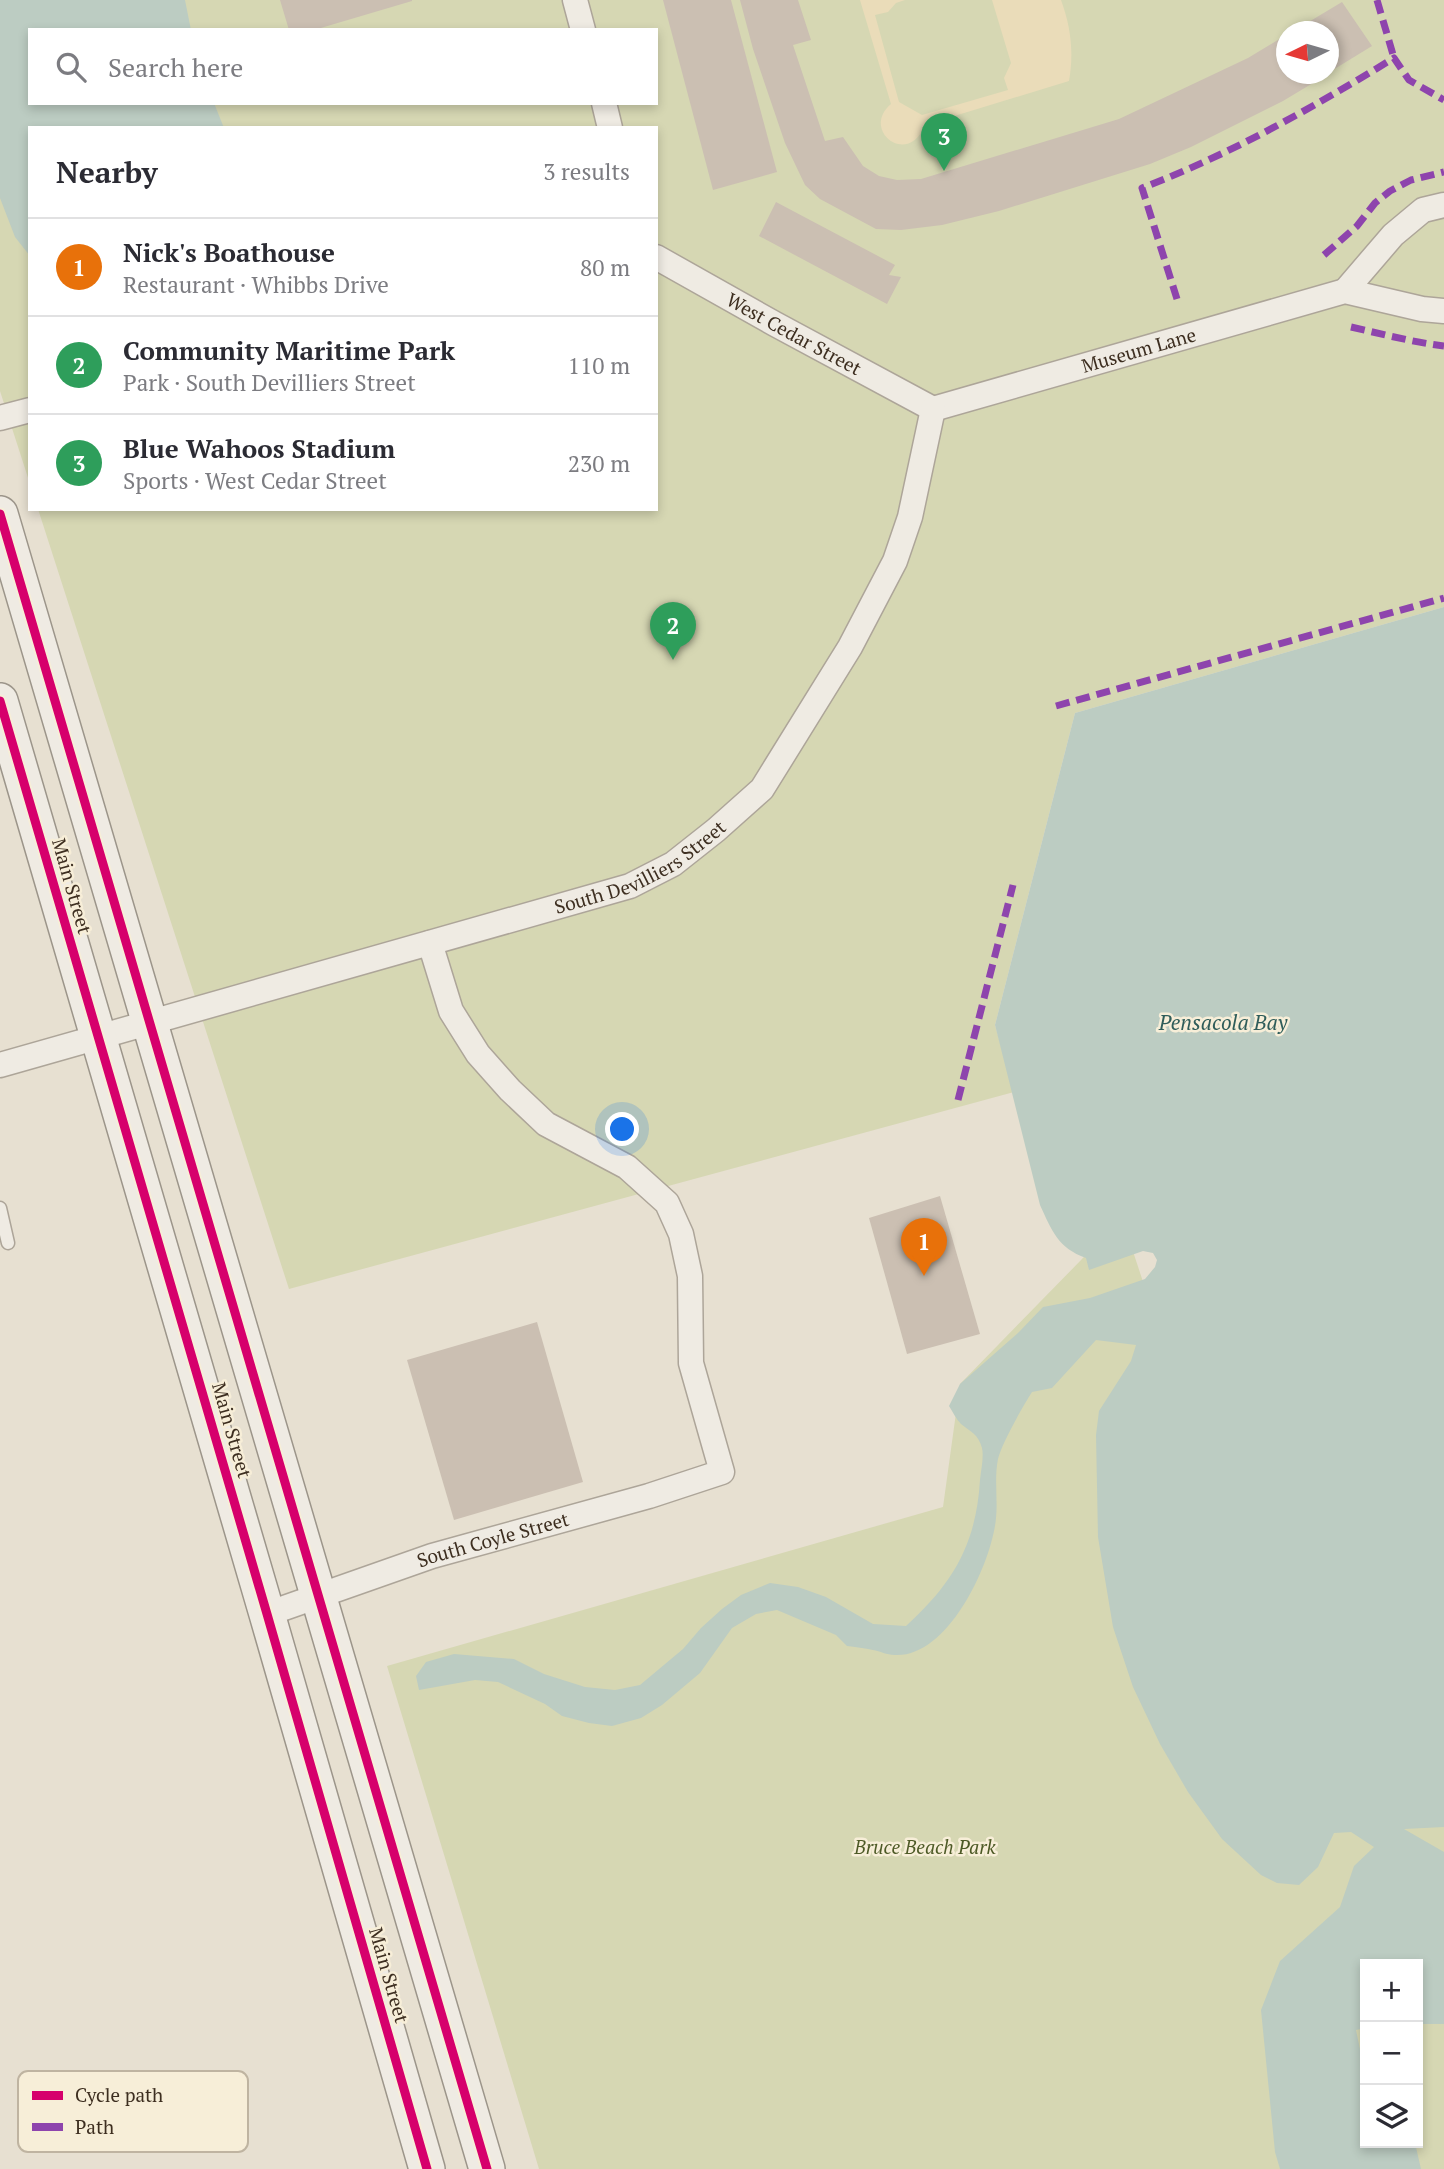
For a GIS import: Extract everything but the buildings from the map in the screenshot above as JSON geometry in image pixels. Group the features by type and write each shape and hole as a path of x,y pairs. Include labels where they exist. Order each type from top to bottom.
{"main road":[{"path":"0,514 487,2169"},
{"name":"Main Street","path":"0,701 426,2169"}],"street":[{"path":"575,0 582,28"},
{"path":"604,105 610,126"},
{"path":"1345,291 1393,235 1423,210 1444,205"},
{"name":"West Cedar Street","path":"658,258 933,409"},
{"name":"Museum Lane","path":"933,409 1345,291 1422,309 1444,311"},
{"name":"South Devilliers Street","path":"0,1065 630,886 673,864 762,789 850,647 895,561 910,517 933,409"},
{"path":"0,418 28,411"},
{"name":"South Coyle Street","path":"267,1614 432,1556 649,1496 722,1472 691,1363 690,1276 681,1234 667,1203 627,1167 546,1124 510,1090 478,1054 451,1011 430,943"}],"lane":[{"path":"0,1208 8,1242"}],"green space":[{"path":"0,0 1444,0 1444,607 1075,713 995,1025 1014,1092 289,1289 39,511 658,511 658,126 28,126 28,478 0,391"},
{"name":"Bruce Beach Park","path":"1122,1218 1178,1388 1444,1789 1444,2169 539,2169 387,1666 943,1507 960,1384"}],"sand":[{"path":"860,0 905,0 896,3 888,12 875,15 899,102 922,115 1008,90 1004,78 1011,63 992,0 1061,0 1071,40 1069,81 925,125 917,138 908,144 899,144 890,140 881,124 883,114 891,104"}],"water":[{"path":"0,0 185,0 191,28 28,28 28,105 215,105 223,126 28,126 28,253 15,237 0,198"},
{"name":"Pensacola Bay","path":"1444,607 1444,1827 1404,1829 1444,1852 1444,2024 1423,2024 1423,1959 1360,1959 1360,2029 1356,2030 1360,2049 1360,2148 1416,2148 1421,2169 1280,2169 1275,2152 1261,2010 1280,1961 1340,1907 1354,1866 1374,1847 1351,1832 1334,1833 1318,1867 1299,1885 1277,1883 1261,1875 1222,1839 1188,1792 1160,1744 1133,1687 1113,1627 1098,1537 1096,1435 1099,1411 1131,1361 1136,1345 1096,1340 1052,1388 1032,1392 1000,1452 996,1474 993,1537 976,1582 949,1625 932,1642 914,1652 891,1655 847,1646 836,1635 777,1610 756,1614 732,1628 700,1673 662,1705 641,1718 612,1726 562,1716 545,1704 498,1682 475,1680 419,1690 416,1676 426,1662 454,1654 514,1659 544,1674 585,1687 615,1690 640,1685 683,1649 722,1609 741,1595 770,1583 798,1587 826,1597 873,1624 906,1626 949,1578 967,1543 973,1524 983,1459 982,1448 976,1436 959,1422 949,1406 960,1384 1043,1307 1090,1298 1145,1279 1157,1260 1153,1253 1143,1251 1089,1270 1086,1258 1076,1254 1057,1238 1040,1205 995,1025 1075,713"}],"marked path":[{"path":"1377,0 1394,58"},
{"path":"1177,299 1142,188 1271,129 1394,58 1409,80 1444,100"},
{"path":"1324,255 1357,226 1375,203 1390,191 1411,180 1444,172"},
{"path":"1351,327 1444,346"},
{"path":"1056,706 1444,598"},
{"path":"958,1100 1013,885"}],"cycle path":[{"path":"0,514 487,2169"},
{"path":"0,701 427,2169"}],"place":[{"name":"Blue Wahoos Stadium","path":"944,171"},
{"name":"Community Maritime Park","path":"673,660"},
{"name":"Nick's Boathouse","path":"924,1276"}]}
